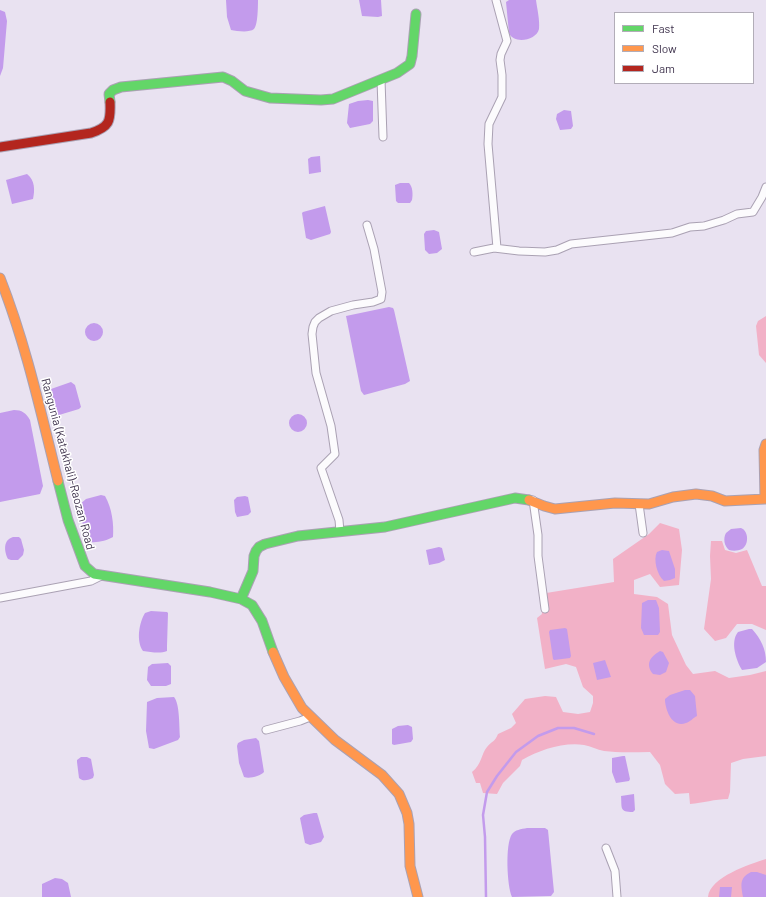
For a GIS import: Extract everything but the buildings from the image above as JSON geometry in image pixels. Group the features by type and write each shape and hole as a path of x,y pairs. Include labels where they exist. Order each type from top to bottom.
{"street":[{"path":"496,0 507,41 500,60 502,97 489,124 488,144 497,248"},
{"path":"0,147 91,133 106,127 110,117 108,94 121,87 223,78 232,80 245,91 261,97 321,100 334,99 397,73 410,64 416,14"},
{"path":"381,80 383,137"},
{"path":"474,252 497,248 545,252 557,250 571,244 672,233 690,227 704,226 737,214 753,212 766,187"},
{"path":"340,532 339,520 321,468 335,454 331,426 316,373 312,327 319,318 331,311 381,299 382,292 374,249 367,225"},
{"name":"Rangunia (Katakhali)-Raozan Road","path":"0,278 14,314 24,346 63,501 85,566 94,574 101,576 144,581 241,599 248,602 257,611 284,677 302,708 348,751 382,775 399,794 407,813 409,824 410,866 418,897"},
{"path":"241,599 251,577 254,556 259,547 265,544 298,536 385,527 515,498 533,500 542,506 555,509 615,502 649,504 673,497 696,494 712,496 725,501 765,499 764,450 766,444"},
{"path":"533,500 545,609"},
{"path":"639,504 643,533"},
{"path":"0,598 91,581 101,576"},
{"path":"266,730 300,721 310,716"},
{"path":"606,848 614,871 617,897"}],"shaded area":[{"path":"226,0 258,0 257,19 254,29 246,31 231,30 227,17"},
{"path":"359,0 381,0 382,16 362,16"},
{"path":"509,0 536,0 539,29 534,36 525,40 520,40 512,37 509,33 506,2"},
{"path":"0,10 5,12 7,21 3,68 0,76"},
{"path":"368,100 373,101 373,121 370,124 350,128 347,123 349,104"},
{"path":"564,110 571,111 573,126 571,129 560,130 556,119 557,114"},
{"path":"320,156 321,172 309,174 308,159 311,157"},
{"path":"27,174 32,179 34,185 33,199 12,204 6,180"},
{"path":"400,183 409,183 412,189 413,196 410,203 398,203 396,201 395,185"},
{"path":"325,206 331,232 330,234 311,240 306,238 302,213"},
{"path":"434,230 439,232 442,249 437,253 429,254 425,250 424,234 426,231"},
{"path":"389,307 393,308 394,310 410,381 405,384 364,395 361,391 346,316"},
{"path":"766,316 766,363 759,355 756,326 758,321"},
{"path":"94,323 100,326 103,332 100,338 94,341 88,338 85,332 88,326"},
{"path":"71,382 75,385 81,407 79,409 56,415 51,402 51,389"},
{"path":"14,410 24,412 30,420 43,486 40,494 0,502 0,413"},
{"path":"294,414 302,414 307,419 305,430 302,432 294,432 289,427 289,419"},
{"path":"101,495 105,496 111,511 113,521 113,537 100,542 86,541 79,505 86,499"},
{"path":"237,497 248,497 251,512 248,515 237,517 234,500"},
{"path":"660,523 679,529 682,550 679,585 660,587 650,574 634,580 634,594 657,597 668,604 672,635 686,665 693,674 715,671 729,678 766,671 766,756 743,759 731,763 730,792 728,799 690,804 689,793 675,794 665,784 660,765 650,752 610,752 576,744 552,748 536,753 522,760 520,766 503,783 497,794 483,793 480,783 476,783 472,772 478,766 485,750 495,740 498,734 511,728 516,723 512,714 525,699 545,696 556,697 563,712 578,714 590,712 593,703 593,696 583,687 576,667 566,664 545,669 537,618 542,614 540,594 614,582 613,559 649,534"},
{"path":"741,528 747,535 746,544 740,550 729,550 724,542 726,533 731,529"},
{"path":"13,537 19,537 21,539 24,550 23,555 18,560 8,559 6,553 6,543"},
{"path":"711,541 722,541 725,550 736,553 747,550 762,586 766,586 766,630 752,624 737,624 726,638 715,641 704,629 711,579"},
{"path":"439,547 442,548 445,560 429,565 426,550"},
{"path":"662,550 669,551 675,569 675,578 664,581 659,575 655,559 657,552"},
{"path":"648,600 656,600 659,608 660,632 658,635 644,635 641,628 642,603"},
{"path":"151,611 168,613 167,651 158,653 143,651 141,647 139,632 141,622 145,613"},
{"path":"567,629 571,656 570,658 554,660 549,632 550,630"},
{"path":"752,629 760,640 764,648 766,662 757,668 742,670 736,656 734,641 738,632"},
{"path":"660,651 663,652 669,663 666,672 660,675 653,674 649,664 651,658"},
{"path":"605,660 611,677 597,680 593,663"},
{"path":"168,663 171,666 171,684 166,686 151,686 147,680 148,667 152,664"},
{"path":"685,690 690,690 695,696 697,716 681,724 673,721 668,714 665,699 670,695"},
{"path":"174,697 178,710 180,737 178,740 154,749 149,748 146,731 147,702 157,698"},
{"path":"408,725 412,727 413,739 411,742 394,745 392,744 392,729 398,726"},
{"path":"256,738 259,741 264,772 255,777 244,777 239,763 237,746 238,743 244,740"},
{"path":"625,756 630,779 629,781 616,783 612,772 612,758"},
{"path":"81,757 91,759 94,775 93,778 84,780 79,778 77,760"},
{"path":"634,794 635,810 633,812 629,812 623,810 621,796"},
{"path":"317,813 324,837 321,842 310,845 305,843 300,818 304,815"},
{"path":"545,828 548,830 554,892 551,896 512,897 510,892 508,847 510,839 512,834 515,832 520,829"},
{"path":"766,859 766,897 708,897 710,890 716,883 732,872"},
{"path":"751,872 766,875 766,897 743,897 742,882 744,877"},
{"path":"55,878 62,879 68,883 71,897 42,897 42,884"},
{"path":"720,887 732,887 731,897 719,897"}],"waterway":[{"path":"486,897 483,815 487,792 497,776 516,752 538,736 558,728 574,728 594,734"}],"traffic: fast":[{"path":"110,102 109,94 113,90 121,87 223,77 232,81 245,91 270,98 333,99 397,73 410,64 416,14"},
{"path":"58,481 68,520 85,566 94,574 210,592 241,599 252,605 262,621 273,652"},
{"path":"241,599 253,571 254,556 256,551 259,547 265,544 298,536 385,527 515,498 529,500"}],"traffic: slow":[{"path":"0,278 18,328 58,481"},
{"path":"529,500 555,509 615,503 649,504 673,497 696,494 712,496 725,501 765,499 764,450 766,444"},
{"path":"273,652 284,677 302,708 335,740 382,775 399,794 407,813 409,824 410,866 418,897"}],"traffic: jam":[{"path":"0,147 97,131 108,123 110,102"}]}
